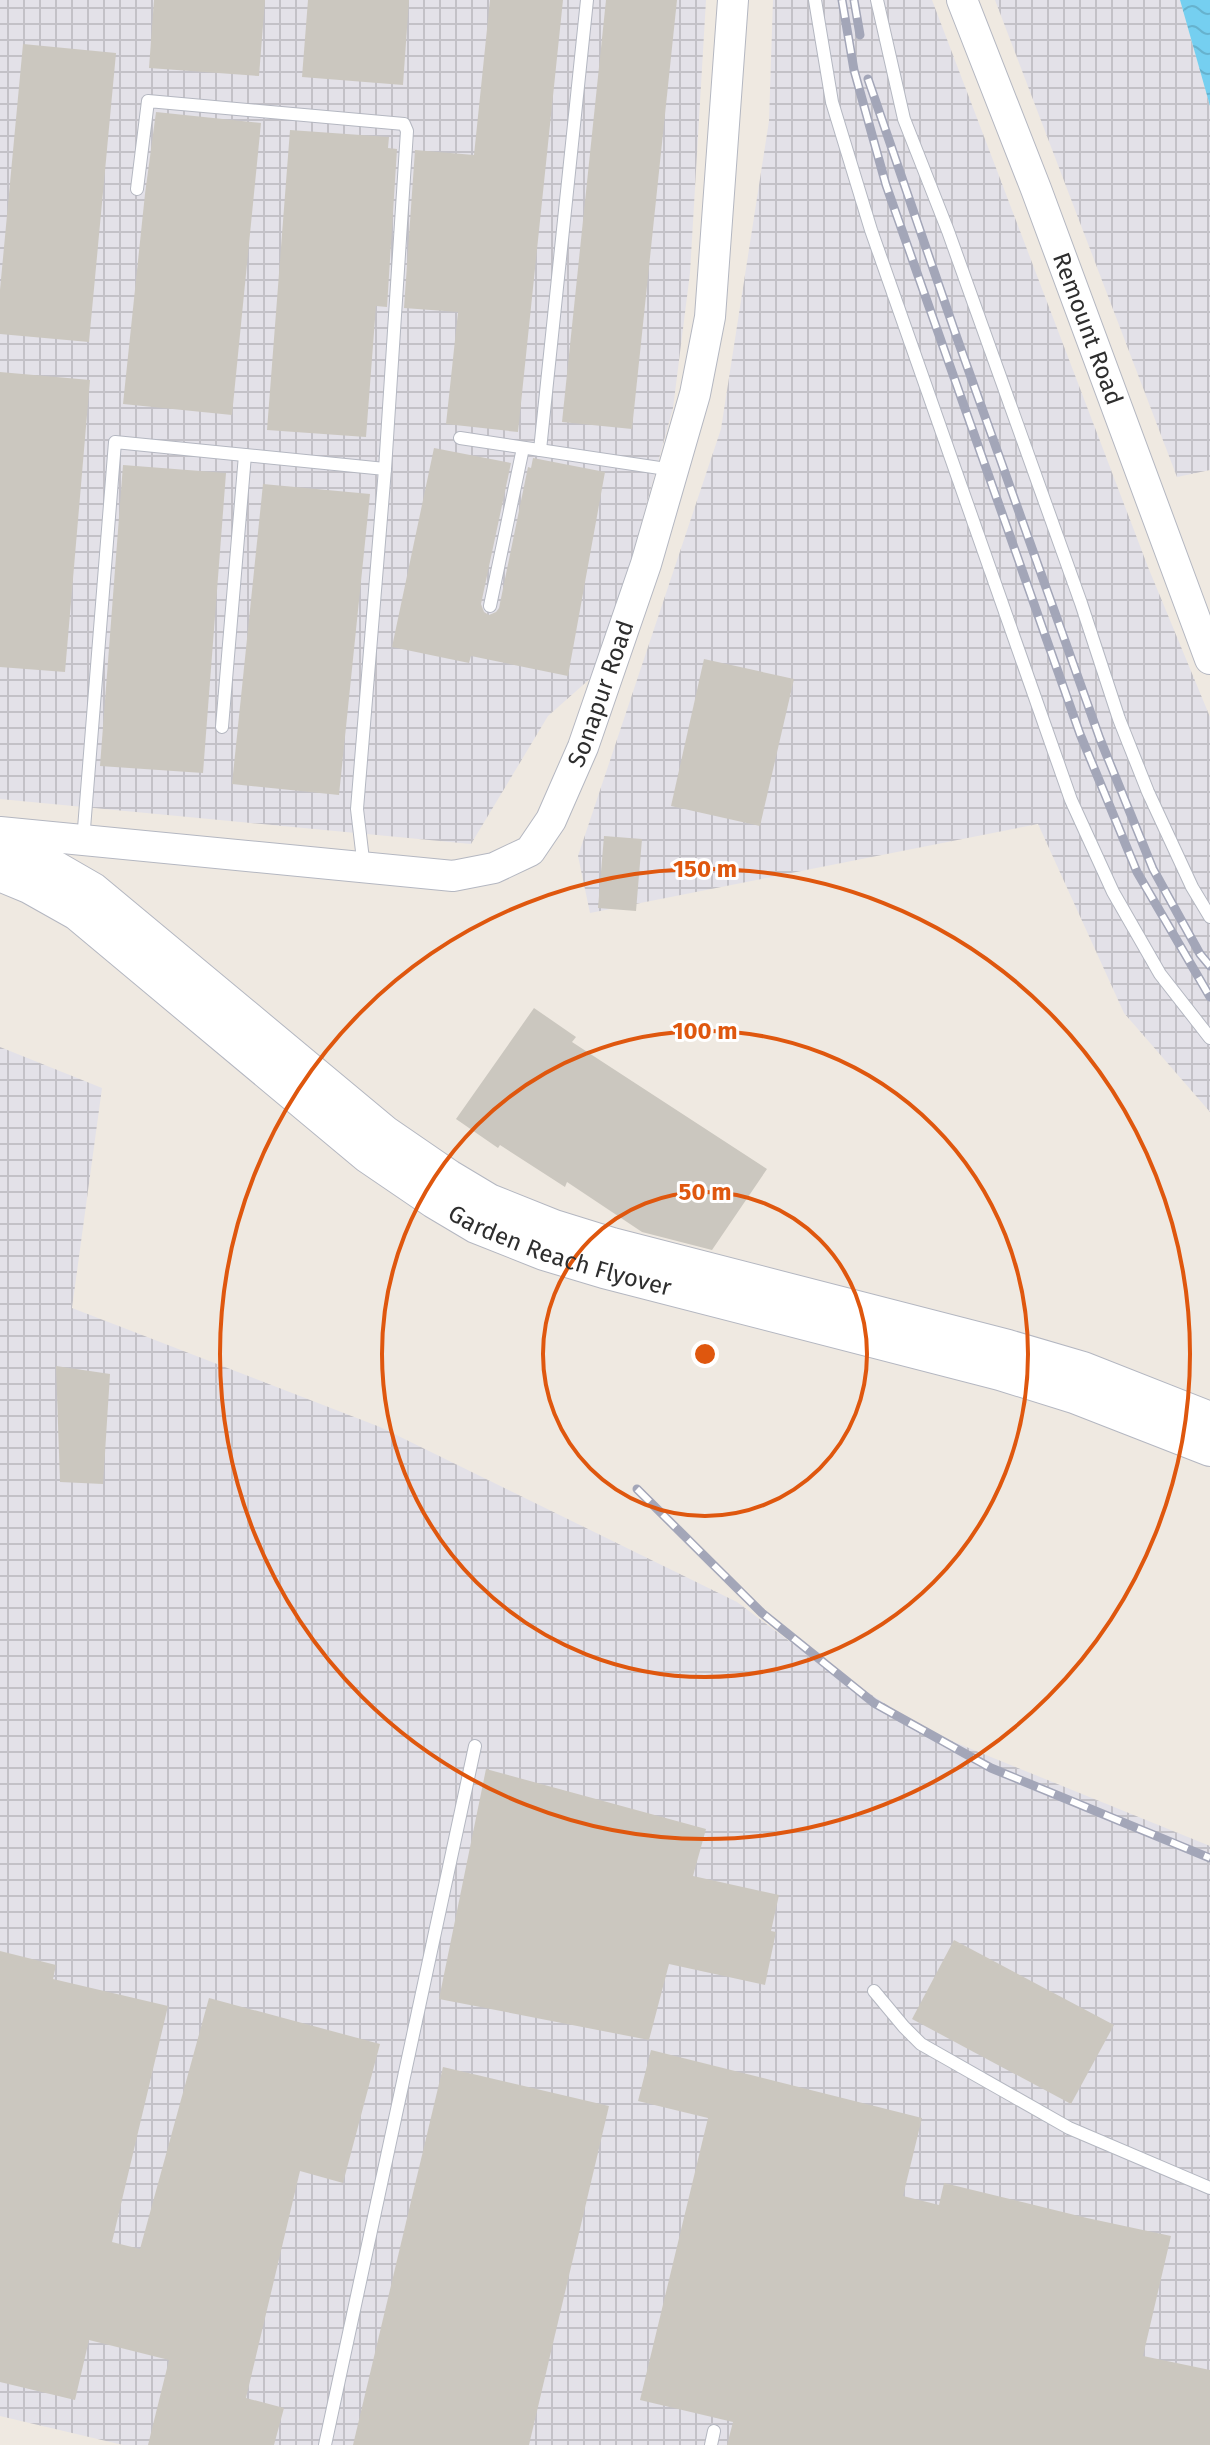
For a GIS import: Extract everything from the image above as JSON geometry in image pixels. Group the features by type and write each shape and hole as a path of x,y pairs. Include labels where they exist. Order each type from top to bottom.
{"main road":[{"name":"Garden Reach Flyover","path":"0,845 41,860 93,890 385,1133 489,1201 554,1227 612,1245 1083,1369 1210,1419"},
{"name":"Garden Reach Flyover","path":"0,874 77,913 368,1156 476,1226 544,1253 604,1271 1015,1378 1074,1396 1210,1449"}],"street":[{"name":"Sonapur Road","path":"0,832 453,876 494,868 530,851 551,820 583,747 646,564 695,394 710,317 733,0"},
{"name":"Remount Road","path":"962,0 1036,189 1210,659"}],"lane":[{"path":"540,450 587,0"},
{"path":"815,0 832,102 871,230 1071,800 1113,892 1160,974 1210,1038"},
{"path":"877,0 904,119 948,231 1081,603 1119,719 1192,887 1210,917"},
{"path":"137,189 148,101 404,124 407,131 385,469 357,809 364,868"},
{"path":"460,438 673,470"},
{"path":"83,841 115,442 385,469"},
{"path":"490,606 523,448"},
{"path":"222,727 245,455"},
{"path":"325,2445 475,1746"},
{"path":"874,1991 921,2044 1069,2128 1210,2188"},
{"path":"711,2445 714,2431"}],"shaded area":[{"path":"0,0 706,0 690,273 673,408 601,669 548,716 471,844 0,799"},
{"path":"773,0 932,0 1148,567 1210,717 1210,1112 1124,1013 1038,824 590,913 578,856 721,429 769,121"},
{"path":"995,0 1180,0 1210,106 1210,470 1177,477"},
{"path":"0,1047 102,1088 72,1308 380,1427 737,1602 789,1641 927,1731 1210,1846 1210,2445 123,2445 0,2416"}],"water":[{"path":"1180,0 1210,0 1210,106"}],"building":[{"path":"154,0 265,0 259,76 149,68"},
{"path":"308,0 409,0 403,85 302,77"},
{"path":"490,0 563,0 518,432 446,424 458,312 404,308 415,150 474,155"},
{"path":"606,0 677,0 632,429 562,422"},
{"path":"23,44 116,53 89,342 0,334 0,290"},
{"path":"156,112 261,123 232,415 123,404"},
{"path":"290,130 389,137 388,148 397,149 387,307 376,306 366,437 267,430"},
{"path":"0,372 90,380 65,672 0,667"},
{"path":"434,448 511,463 481,604 489,615 499,608 528,467 531,468 533,458 605,472 568,676 471,656 469,663 392,647"},
{"path":"123,465 226,473 203,773 100,766"},
{"path":"263,484 370,494 339,795 232,784"},
{"path":"704,659 794,679 760,826 671,806"},
{"path":"604,836 642,839 636,911 598,908"},
{"path":"534,1008 576,1037 572,1042 767,1169 712,1250 642,1232 567,1182 565,1187 456,1119"},
{"path":"56,1366 110,1374 103,1484 60,1482"},
{"path":"486,1769 706,1829 693,1876 779,1895 771,1931 776,1932 765,1985 669,1964 649,2040 439,1999"},
{"path":"954,1940 1114,2025 1071,2104 912,2019"},
{"path":"0,1951 56,1965 53,1979 168,2006 112,2242 140,2249 209,1998 380,2044 343,2183 300,2171 246,2398 284,2408 274,2445 148,2445 169,2360 89,2340 75,2400 0,2382"},
{"path":"651,2050 922,2118 903,2196 939,2205 944,2183 1171,2236 1143,2356 1210,2370 1210,2445 727,2445 733,2422 640,2400 708,2118 638,2101"},
{"path":"443,2067 609,2106 529,2445 353,2445"}],"railway":[{"path":"842,0 854,70 886,185 1080,734 1137,872 1210,997"},
{"path":"854,0 860,35"},
{"path":"868,79 1100,739 1153,869 1200,954 1210,966"},
{"path":"637,1489 762,1613 874,1703 991,1768 1210,1858"}]}
